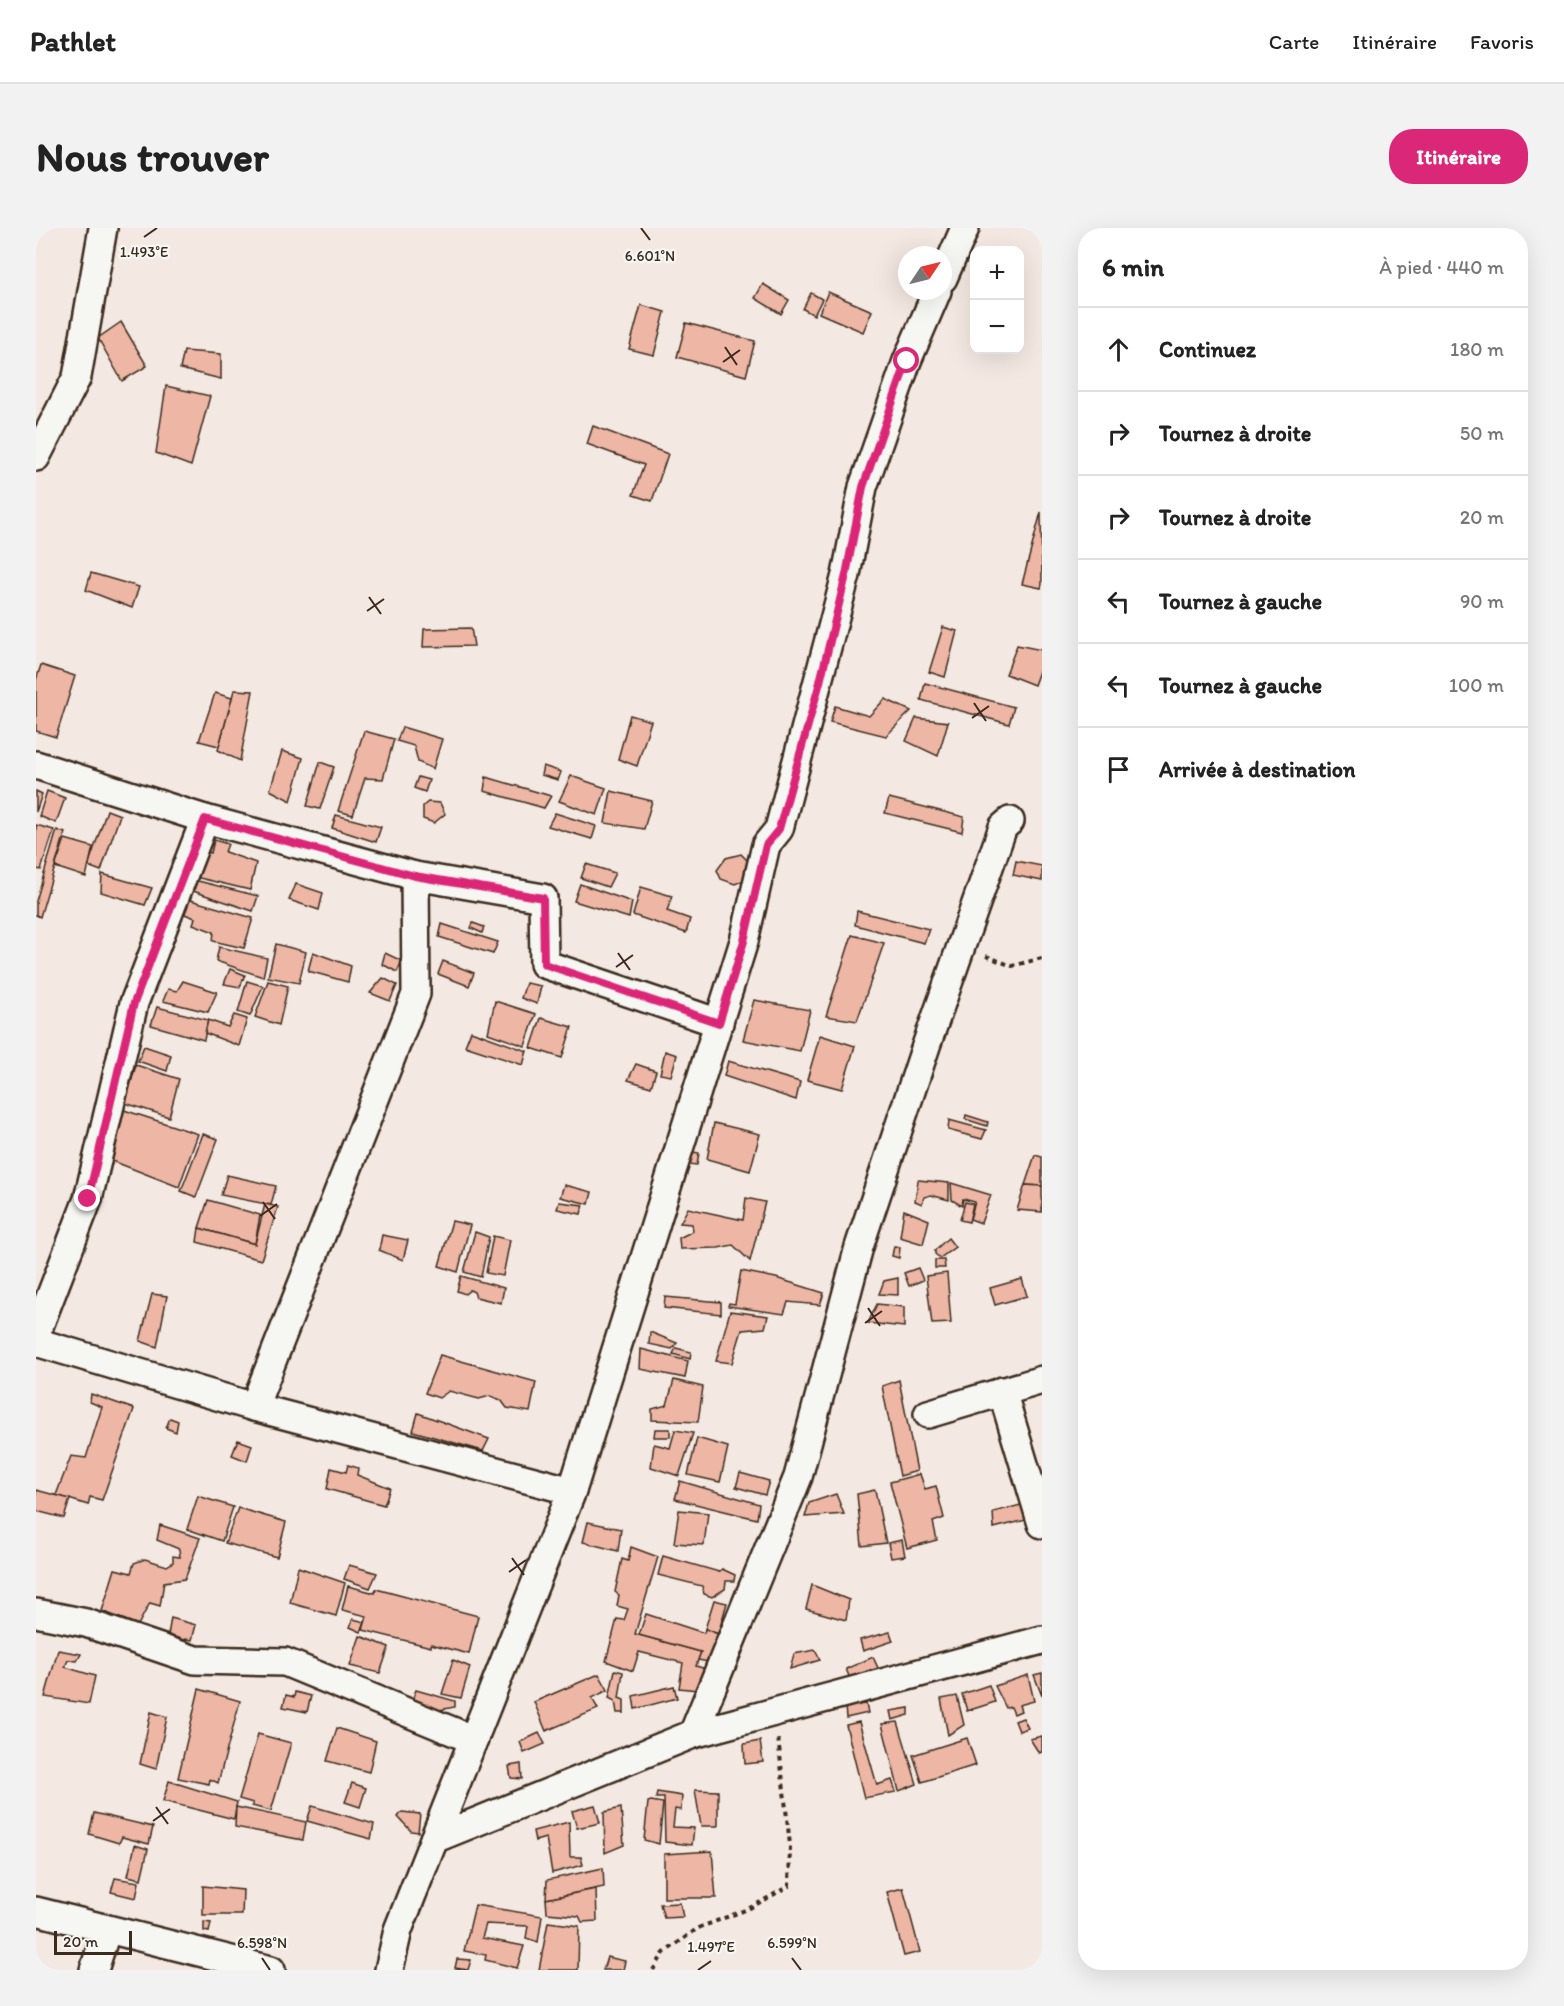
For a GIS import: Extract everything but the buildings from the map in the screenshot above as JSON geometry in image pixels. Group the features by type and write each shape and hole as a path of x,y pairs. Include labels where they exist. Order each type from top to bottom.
{"street":[{"path":"36,457 77,377 103,228"},
{"path":"952,257 964,228"},
{"path":"389,1970 398,1930 572,1491 744,941 766,845 779,829 820,682 846,575 863,487 907,361 933,300"},
{"path":"36,765 205,819 415,876 543,898 544,964 719,1023"},
{"path":"36,1334 88,1199 134,1003 205,819"},
{"path":"693,1734 798,1478 858,1247 1003,827 1010,821"},
{"path":"254,1407 416,994 415,876"},
{"path":"36,1342 254,1407 572,1491"},
{"path":"928,1414 1042,1380"},
{"path":"1002,1391 1042,1524"},
{"path":"36,1613 86,1623 195,1660 285,1662 474,1740"},
{"path":"434,1839 693,1734 1042,1640"},
{"path":"36,1911 272,1970"},
{"path":"94,1970 107,1929"}],"path":[{"path":"961,947 1012,966 1042,958"},
{"path":"653,1970 664,1953 698,1928 748,1909 789,1886 790,1845 777,1739 797,1706"}],"route":[{"path":"88,1199 134,1003 205,819 415,876 543,898 544,964 719,1023 744,941 766,845 779,829 820,682 846,575 863,487 907,361"}]}
